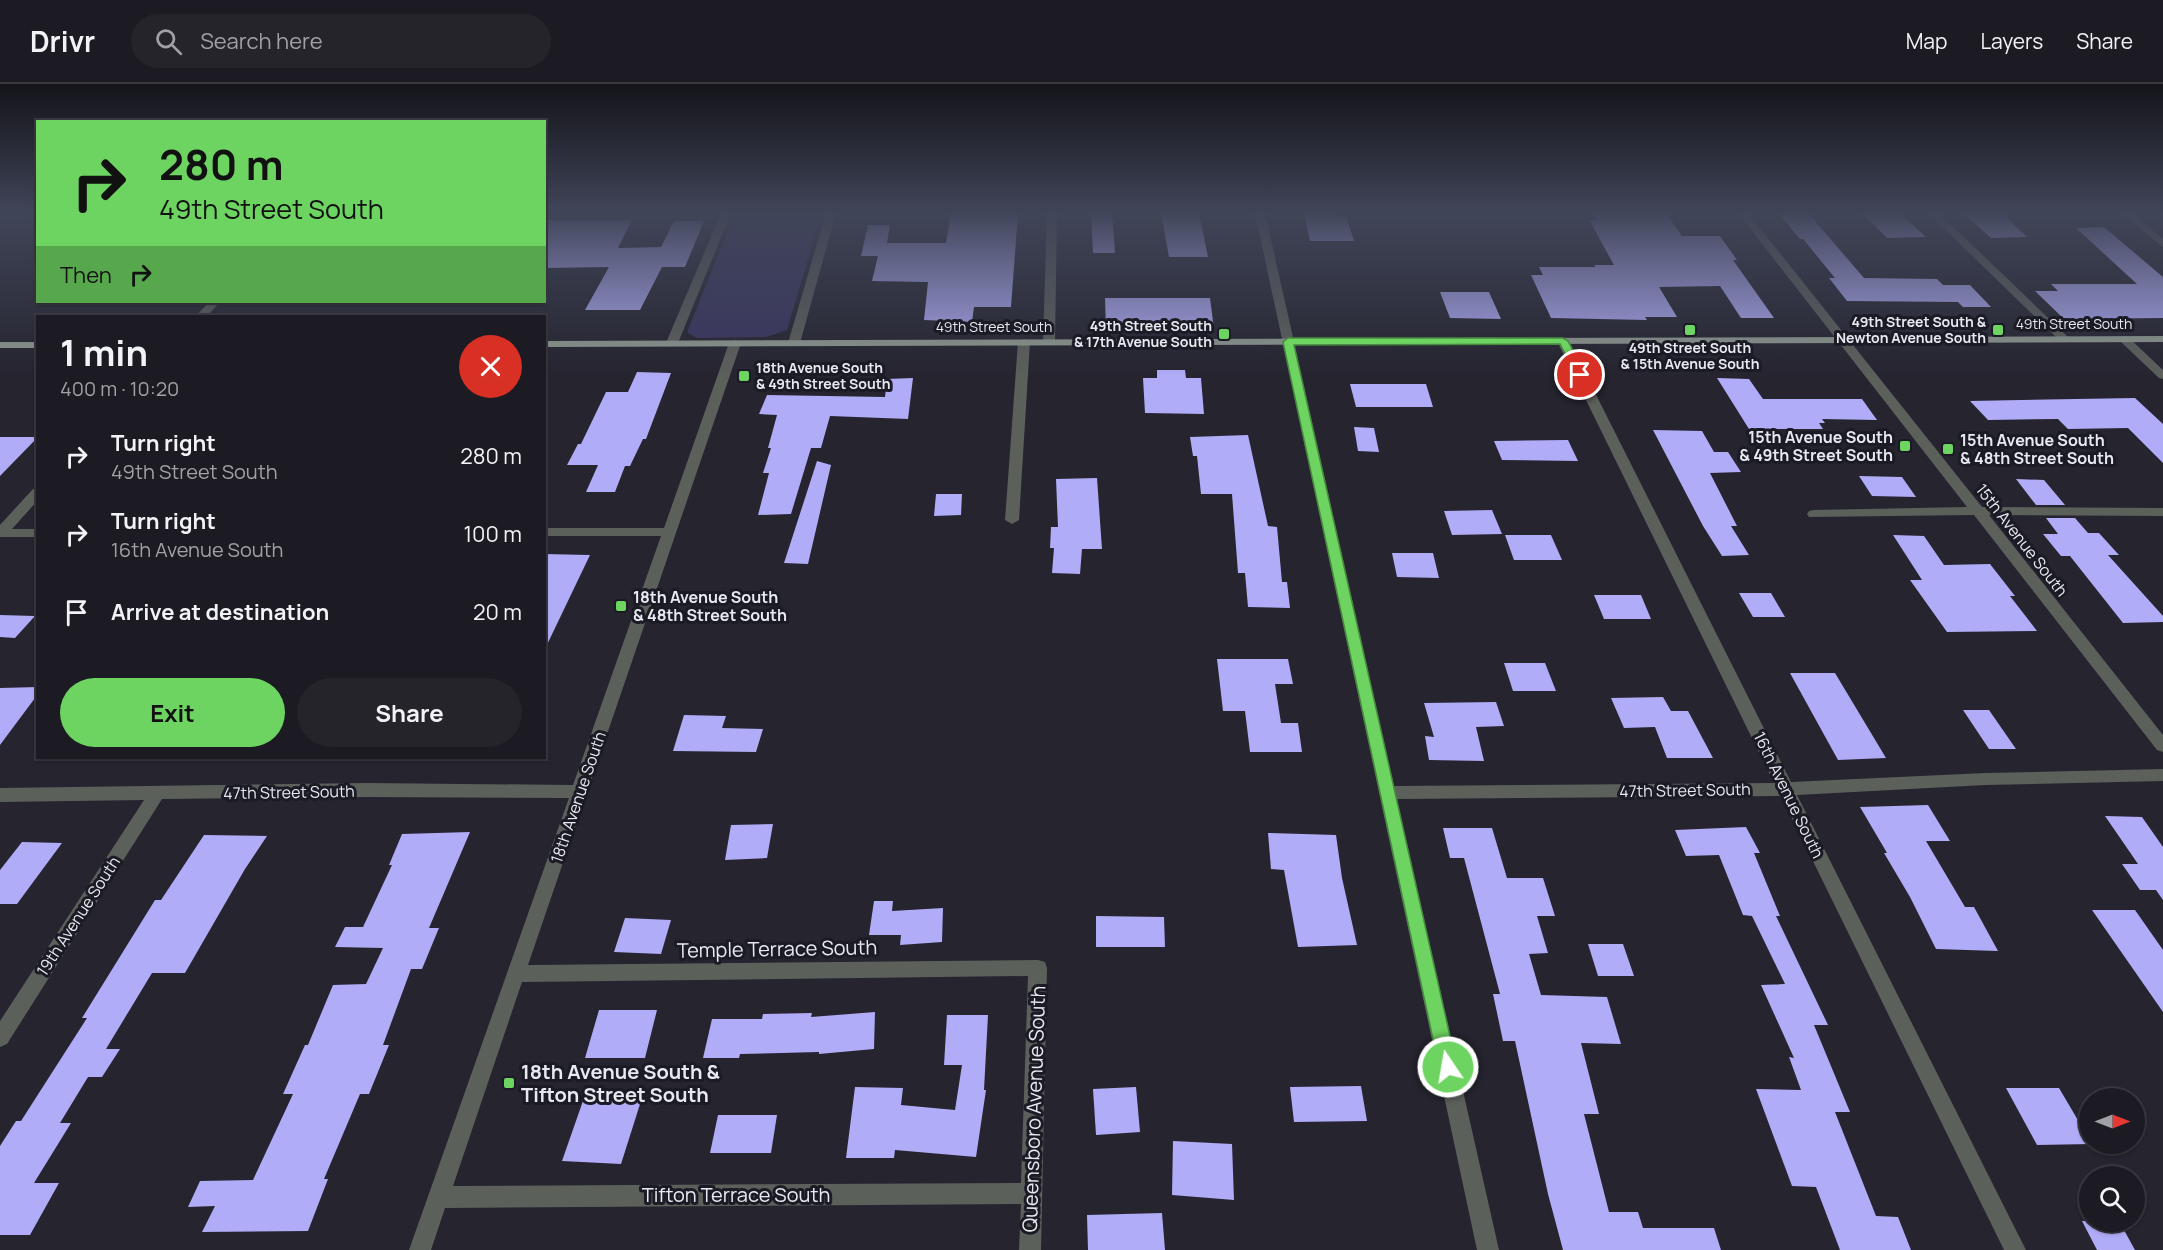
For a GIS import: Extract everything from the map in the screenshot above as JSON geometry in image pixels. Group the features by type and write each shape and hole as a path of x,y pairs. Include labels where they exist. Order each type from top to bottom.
{"main road":[{"name":"49th Street South","path":"546,344 2163,339"},
{"path":"0,345 36,345"}],"street":[{"path":"672,343 703,267"},
{"path":"794,343 816,267"},
{"path":"1049,342 1051,267"},
{"path":"1272,267 1488,1250"},
{"name":"15th Avenue South","path":"1786,267 2163,746"},
{"path":"1990,267 2064,339"},
{"path":"202,315 214,303"},
{"path":"2124,339 2163,376"},
{"name":"16th Avenue South","path":"1563,341 2015,1250"},
{"path":"1012,520 1024,342"},
{"name":"18th Avenue South","path":"420,1250 735,343"},
{"path":"0,533 36,494"},
{"path":"1814,514 1976,511 2163,512"},
{"path":"546,532 669,532"},
{"path":"0,533 36,533"},
{"name":"47th Street South","path":"1387,793 1786,789 1985,779 2163,775"},
{"name":"47th Street South","path":"0,795 368,790 579,792"},
{"name":"19th Avenue South","path":"0,1038 157,794"},
{"name":"Temple Terrace South","path":"517,974 1038,968"},
{"name":"Queensboro Avenue South","path":"1030,1250 1038,968"},
{"name":"Tifton Terrace South","path":"439,1197 1032,1193"}],"shaded area":[{"path":"713,267 806,267 787,330 766,337 697,338 688,333"}],"building":[{"path":"609,267 662,267 640,310 585,310"},
{"path":"875,267 1014,267 1011,307 974,307 972,322 924,320 928,282 872,281"},
{"path":"1539,267 1738,267 1774,318 1741,318 1720,286 1659,287 1677,317 1645,317 1647,320 1551,318 1531,275 1543,275"},
{"path":"1826,267 1855,267 1864,278 1937,279 1943,285 1970,285 1991,307 1963,307 1958,302 1847,301 1829,278 1835,278"},
{"path":"2119,267 2152,267 2163,277 2163,318 2064,319 2035,291 2058,291 2051,284 2137,284"},
{"path":"1440,292 1489,292 1501,319 1450,318"},
{"path":"1105,298 1210,298 1214,329 1106,329"},
{"path":"1157,370 1185,370 1186,378 1201,378 1204,414 1145,413 1143,378 1157,378"},
{"path":"637,372 671,373 646,439 643,439 630,466 625,466 615,492 586,492 598,465 567,465 578,444 581,444 606,392 628,392"},
{"path":"913,378 908,419 830,416 821,448 811,448 791,514 758,515 769,473 763,473 771,448 768,448 777,415 759,414 767,395 885,397 887,379"},
{"path":"1717,378 1749,379 1763,399 1862,399 1877,420 1822,419 1825,423 1819,423 1823,429 1749,429"},
{"path":"1350,384 1426,384 1433,407 1356,407"},
{"path":"2135,398 2163,424 2163,463 2128,428 2068,429 2058,419 1988,420 1970,401"},
{"path":"1354,427 1374,428 1379,452 1358,451"},
{"path":"1653,430 1702,431 1714,452 1728,452 1741,472 1710,473 1737,526 1731,526 1749,555 1722,556 1703,526"},
{"path":"1248,435 1268,526 1277,527 1282,582 1287,582 1290,608 1248,607 1245,573 1238,573 1232,494 1201,494 1197,456 1193,456 1190,437"},
{"path":"0,437 36,437 36,439 0,476"},
{"path":"1568,440 1578,461 1502,460 1494,441"},
{"path":"817,461 831,465 808,564 784,563"},
{"path":"1859,476 1902,477 1916,497 1872,496"},
{"path":"1097,478 1102,549 1082,549 1080,574 1052,573 1054,548 1050,548 1051,527 1058,527 1056,479"},
{"path":"2016,479 2044,480 2065,505 2036,505"},
{"path":"936,494 962,494 961,515 934,516"},
{"path":"1492,510 1502,534 1452,535 1444,511"},
{"path":"2046,518 2075,518 2088,533 2099,533 2119,555 2108,555 2163,616 2163,622 2123,623 2070,556 2061,556 2043,534 2058,534"},
{"path":"1505,535 1551,535 1562,560 1514,560"},
{"path":"1893,535 1924,536 1944,565 1990,564 2015,596 2010,596 2037,631 1947,632 1910,580 1922,580"},
{"path":"1392,553 1433,553 1439,578 1397,577"},
{"path":"546,554 590,555 546,647"},
{"path":"1739,593 1771,593 1785,617 1753,617"},
{"path":"1594,595 1641,595 1651,619 1604,619"},
{"path":"0,615 35,616 15,638 0,637"},
{"path":"1217,659 1288,659 1293,684 1275,684 1281,723 1298,723 1302,752 1250,752 1245,711 1223,711"},
{"path":"1504,663 1545,663 1556,691 1513,691"},
{"path":"1790,673 1835,673 1886,758 1838,760"},
{"path":"36,687 36,697 0,745 0,688"},
{"path":"1663,697 1671,711 1688,711 1713,758 1667,758 1655,727 1624,728 1611,698"},
{"path":"1496,702 1504,726 1476,727 1484,761 1429,760 1425,736 1434,737 1424,703"},
{"path":"1963,710 1989,710 2016,749 1989,749"},
{"path":"684,715 726,716 722,728 763,729 756,752 673,751"},
{"path":"1928,805 1950,841 1926,841 1965,907 1974,907 1998,951 1936,949 1910,897 1884,853 1887,853 1860,807"},
{"path":"2105,816 2142,817 2163,847 2163,900 2156,890 2140,890 2122,864 2138,864"},
{"path":"773,824 767,858 725,860 731,825"},
{"path":"1746,827 1760,853 1754,853 1780,916 1776,916 1828,1025 1814,1025 1850,1112 1835,1112 1876,1216 1898,1217 1911,1250 1840,1250 1816,1187 1792,1186 1756,1089 1801,1090 1789,1057 1794,1058 1761,985 1785,984 1752,916 1743,915 1719,855 1686,856 1675,830"},
{"path":"1443,828 1492,828 1507,878 1543,878 1555,916 1537,916 1548,953 1529,954 1541,995 1607,997 1621,1044 1581,1043 1599,1114 1584,1114 1609,1212 1638,1212 1643,1228 1714,1228 1721,1250 1563,1250 1548,1194 1515,1041 1503,1041 1493,994 1500,994 1464,858 1450,858"},
{"path":"470,832 429,928 439,928 422,969 411,969 383,1045 389,1045 369,1094 360,1094 324,1179 328,1179 308,1231 202,1232 215,1206 188,1207 200,1181 253,1180 293,1094 283,1094 305,1045 308,1045 333,985 366,984 383,948 335,947 345,927 363,927 392,865 389,865 402,834"},
{"path":"1268,833 1336,835 1342,878 1357,945 1298,947 1284,870 1271,869"},
{"path":"204,835 267,836 245,869 185,973 152,973 106,1049 120,1049 102,1077 88,1077 60,1123 71,1123 34,1183 59,1183 30,1235 0,1235 0,1146 16,1121 21,1121 87,1018 82,1018 155,900 161,900"},
{"path":"22,842 62,843 17,904 0,904 0,870"},
{"path":"874,901 893,901 892,911 943,908 942,942 900,945 901,935 869,935"},
{"path":"2092,910 2135,910 2163,950 2163,1012"},
{"path":"1096,916 1164,917 1165,947 1096,947"},
{"path":"625,918 671,920 661,954 614,952"},
{"path":"1588,944 1623,944 1634,976 1598,976"},
{"path":"599,1010 657,1010 645,1058 585,1058"},
{"path":"875,1012 874,1049 819,1054 819,1052 740,1054 739,1058 703,1058 712,1019 762,1019 763,1014 812,1013 811,1017"},
{"path":"947,1015 988,1015 984,1090 986,1090 976,1157 895,1150 894,1158 846,1158 855,1087 903,1088 901,1105 955,1110 962,1065 944,1065"},
{"path":"1361,1086 1367,1121 1294,1122 1290,1087"},
{"path":"1136,1087 1140,1132 1096,1135 1093,1089"},
{"path":"2006,1088 2059,1088 2079,1122 2079,1144 2037,1145"},
{"path":"584,1098 641,1101 621,1164 562,1161"},
{"path":"718,1115 777,1115 771,1153 710,1153"},
{"path":"1173,1141 1232,1144 1234,1200 1172,1195"},
{"path":"1162,1213 1165,1250 1088,1250 1087,1215"},
{"path":"2088,1232 2125,1232 2135,1250 2097,1250"}],"place":[{"name":"49th Street South & 15th Avenue South","path":"1690,330"},
{"name":"49th Street South & Newton Avenue South","path":"1998,330"},
{"name":"49th Street South & 17th Avenue South","path":"1224,334"},
{"name":"18th Avenue South & 49th Street South","path":"744,376"},
{"name":"15th Avenue South & 49th Street South","path":"1905,446"},
{"name":"15th Avenue South & 48th Street South","path":"1948,449"},
{"name":"18th Avenue South & 48th Street South","path":"621,606"},
{"name":"18th Avenue South & Tifton Street South","path":"509,1083"}],"route":[{"path":"1448,1067 1288,342 1563,341 1580,375"}]}
